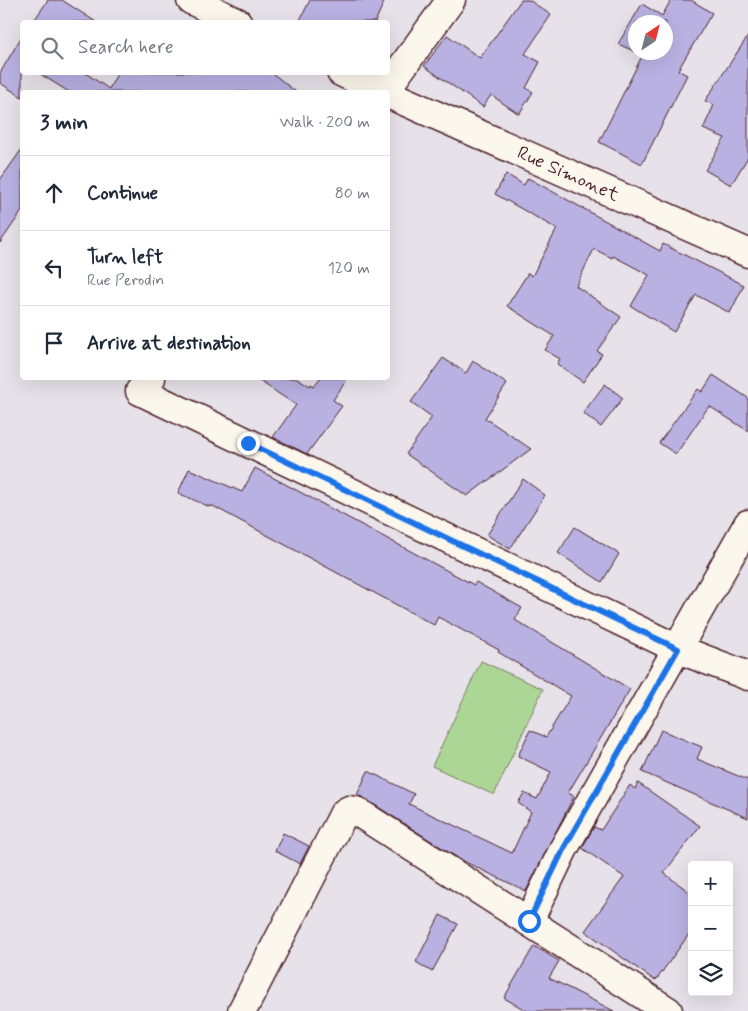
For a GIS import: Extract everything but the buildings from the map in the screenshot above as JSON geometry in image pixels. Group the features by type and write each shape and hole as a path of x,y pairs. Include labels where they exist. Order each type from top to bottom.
{"street":[{"path":"384,90 451,0"},
{"path":"200,2 233,20"},
{"path":"347,75 379,90"},
{"name":"Rue Simonet","path":"390,95 748,253"},
{"path":"146,384 678,649 748,676"},
{"path":"529,921 564,848 748,524"},
{"path":"242,1011 344,813 349,810 356,811 668,1011"}],"green space":[{"path":"481,661 543,689 494,795 432,766"}],"route":[{"path":"248,443 678,649 564,848 529,921"}]}
